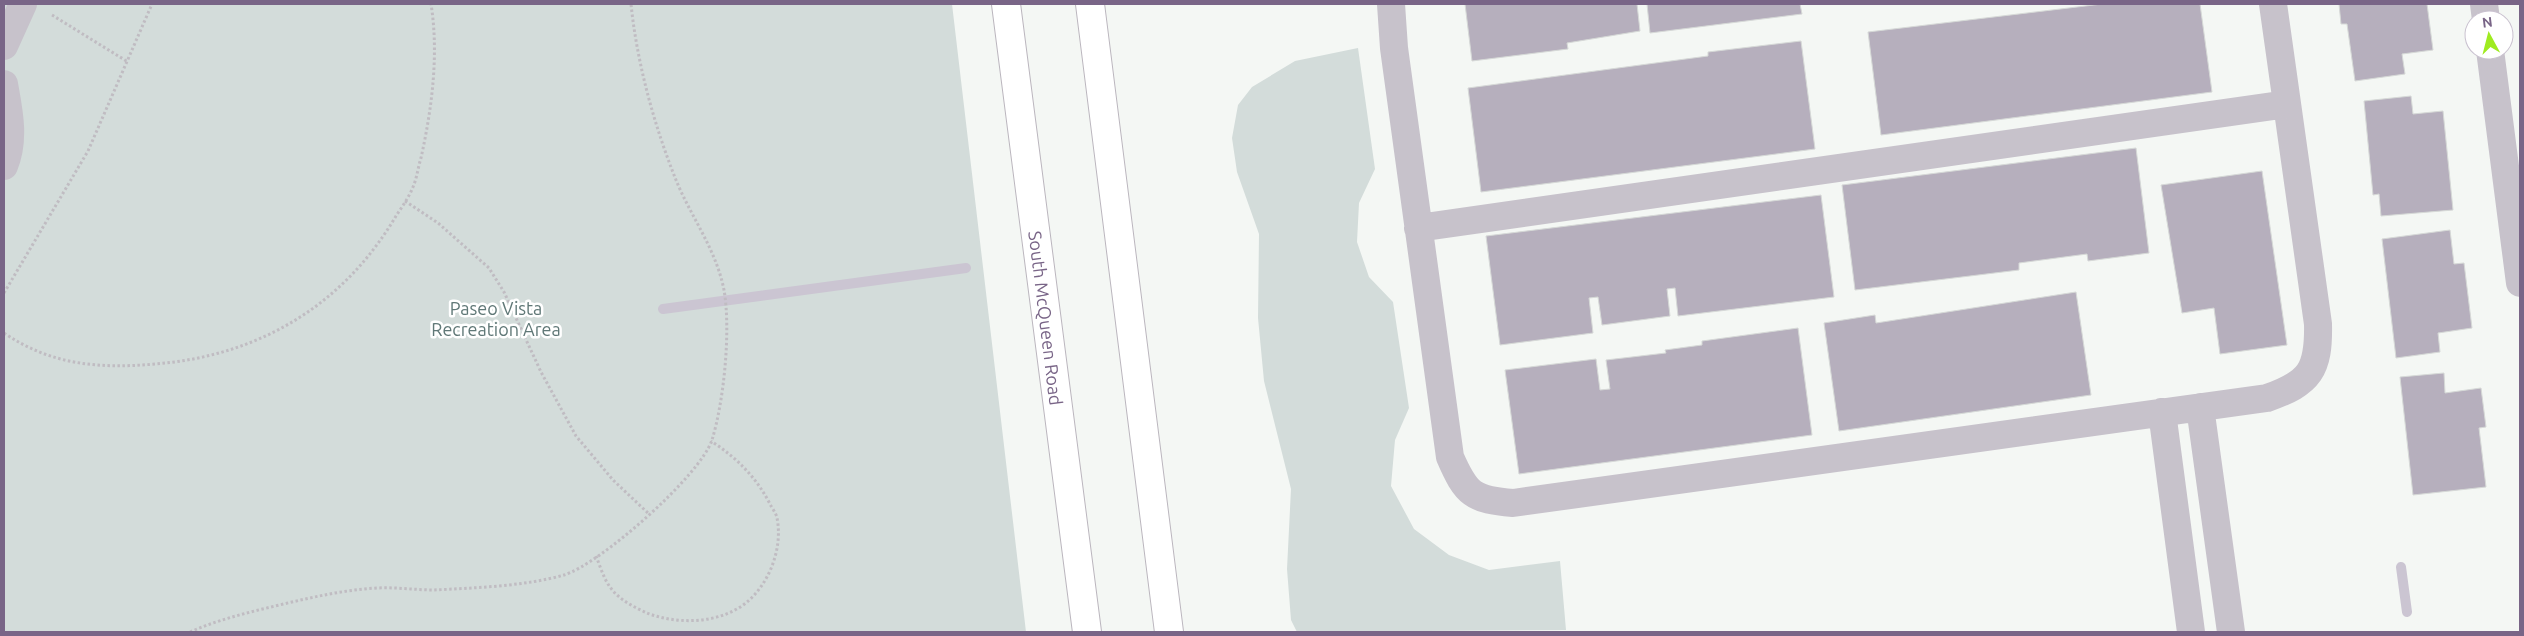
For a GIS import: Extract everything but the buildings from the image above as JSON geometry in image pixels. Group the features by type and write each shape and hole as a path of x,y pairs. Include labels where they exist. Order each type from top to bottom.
{"main road":[{"name":"South McQueen Road","path":"1006,4 1087,632"},
{"path":"1090,4 1169,632"}],"street":[{"path":"1392,4 1394,48 1450,457 1462,483 1485,501 1513,504 2267,398 2292,389 2309,372 2319,352 2318,324 2273,4"},
{"path":"4,46 35,8"},
{"path":"2491,60 2520,283"},
{"path":"4,84 11,122 8,157 4,166"},
{"path":"1418,228 2288,104"},
{"path":"2200,407 2231,632"},
{"path":"2162,412 2191,632"},
{"path":"2180,548 2219,543"}],"path":[{"path":"4,292 88,151 152,4"},
{"path":"4,333 23,346 64,361 110,367 188,362 260,340 291,325 318,305 371,255 414,186 429,117 434,26 431,4"},
{"path":"190,632 250,612 328,593 379,588 434,590 519,583 566,575 619,541 650,514 698,464 711,441 724,369 727,326 724,289 710,246 677,182 652,109 631,4"},
{"path":"35,8 128,62"},
{"path":"405,201 438,223 489,268 504,292 541,372 576,436 613,480 650,514"},
{"path":"596,556 610,588 631,606 662,619 690,620 714,618 734,611 752,597 769,574 777,550 777,517 761,487 735,457 711,441"}],"green space":[{"name":"Paseo Vista Recreation Area","path":"4,4 952,4 1026,632 4,632"},
{"path":"1358,48 1375,169 1359,203 1357,242 1369,277 1393,302 1409,408 1395,440 1391,486 1414,529 1449,555 1489,570 1560,561 1566,630 1297,632 1291,620 1287,569 1291,489 1264,381 1258,318 1259,234 1237,172 1232,138 1238,105 1252,87 1295,61"}],"waterway":[{"path":"663,309 966,268"},
{"path":"2401,567 2407,612"}]}
